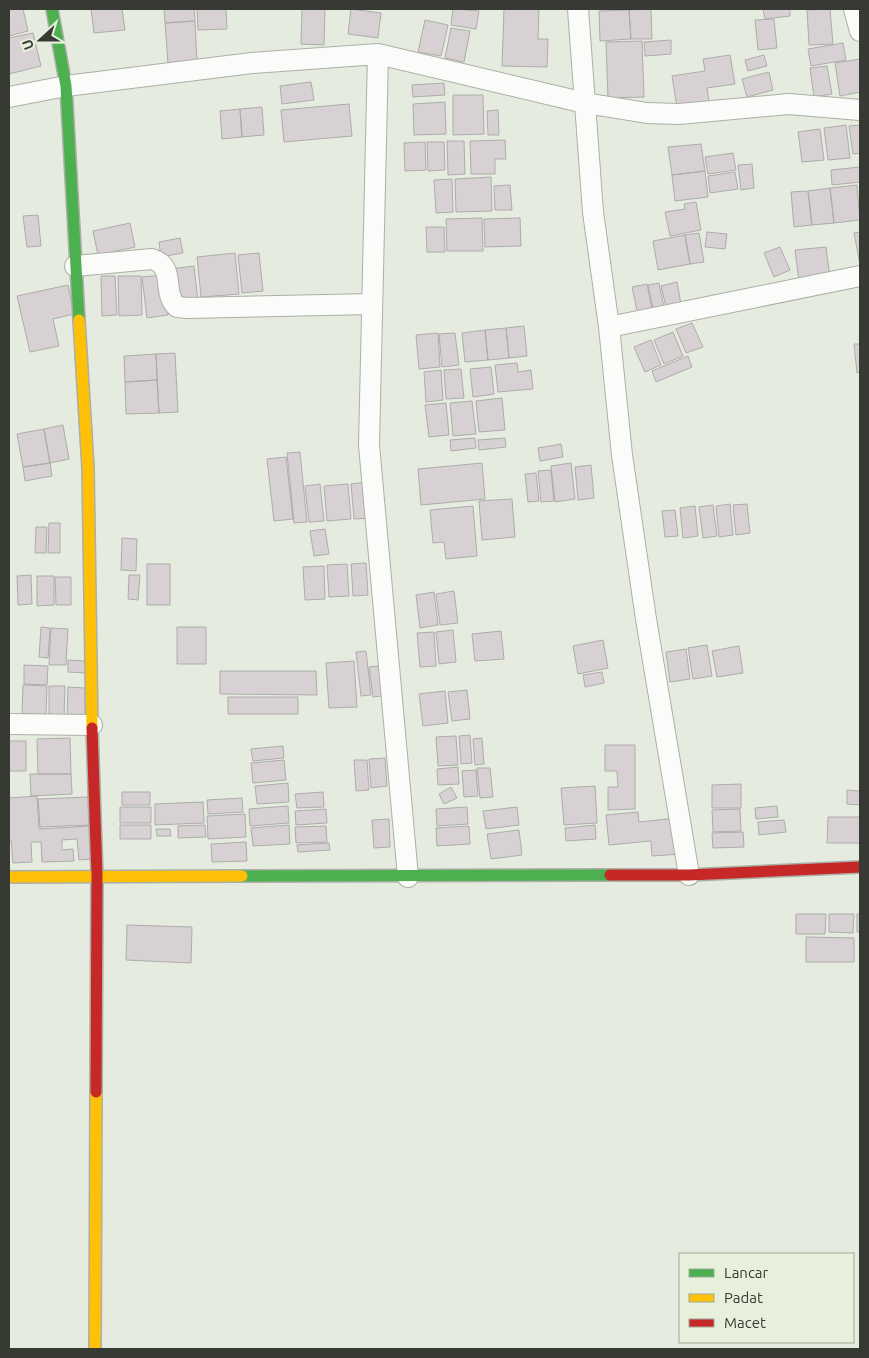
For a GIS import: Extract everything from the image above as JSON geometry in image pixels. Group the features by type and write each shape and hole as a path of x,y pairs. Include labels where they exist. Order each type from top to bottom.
{"street":[{"path":"52,9 66,86 88,468 92,725 97,876 95,1349"},
{"path":"578,9 594,212 609,327 622,455 646,619 690,875"},
{"path":"854,9 860,31"},
{"path":"378,54 369,445 408,877"},
{"path":"9,97 66,86 252,63 378,54 585,103 646,112 679,114 789,104 860,110"},
{"path":"75,266 152,259 158,261 163,264 166,270 171,298 177,307 372,304"},
{"path":"609,327 860,276"},
{"path":"9,724 92,725"},
{"path":"9,877 690,875 860,867"}],"building":[{"path":"9,9 23,9 28,31 9,36"},
{"path":"91,9 122,9 125,30 94,33"},
{"path":"164,9 194,9 195,21 165,23"},
{"path":"197,9 226,9 227,29 198,30"},
{"path":"302,9 325,9 324,45 301,44"},
{"path":"351,9 381,13 378,38 348,34"},
{"path":"453,9 479,11 476,29 451,25"},
{"path":"504,9 539,9 538,39 548,39 547,67 502,66"},
{"path":"651,9 652,39 631,39 629,10"},
{"path":"763,9 790,9 790,16 765,19"},
{"path":"830,9 833,44 809,45 807,10"},
{"path":"629,10 631,39 600,41 599,11"},
{"path":"774,19 777,48 758,50 755,20"},
{"path":"425,20 448,25 441,56 418,52"},
{"path":"195,21 197,62 168,64 165,23"},
{"path":"451,28 470,31 464,62 445,58"},
{"path":"33,33 41,66 9,74 9,38"},
{"path":"671,40 671,54 645,56 644,42"},
{"path":"642,41 644,97 608,98 606,42"},
{"path":"843,43 846,60 811,66 808,49"},
{"path":"730,55 735,84 707,88 710,108 678,113 672,76 705,71 703,59"},
{"path":"764,55 767,66 748,71 745,60"},
{"path":"860,59 860,92 840,96 835,63"},
{"path":"827,66 832,94 814,97 810,68"},
{"path":"769,72 773,90 747,97 742,79"},
{"path":"311,82 314,100 282,104 280,86"},
{"path":"444,83 445,95 413,97 412,85"},
{"path":"453,95 483,95 484,134 453,135"},
{"path":"445,102 446,134 414,135 413,104"},
{"path":"349,104 352,136 284,142 281,110"},
{"path":"262,107 264,135 242,137 240,109"},
{"path":"240,109 242,137 222,139 220,111"},
{"path":"498,110 499,135 488,135 487,111"},
{"path":"846,125 850,158 828,160 824,128"},
{"path":"860,125 860,153 853,154 849,126"},
{"path":"820,129 824,160 802,162 798,132"},
{"path":"505,140 506,159 495,159 495,174 471,174 470,141"},
{"path":"447,141 464,141 465,174 448,175"},
{"path":"425,142 426,170 405,171 404,143"},
{"path":"427,142 444,142 445,170 428,171"},
{"path":"701,144 705,171 672,175 668,147"},
{"path":"733,153 736,170 708,174 705,157"},
{"path":"752,164 754,188 741,190 738,165"},
{"path":"860,167 860,182 832,185 831,170"},
{"path":"705,171 708,197 675,201 672,175"},
{"path":"735,172 738,189 710,193 708,176"},
{"path":"491,177 492,211 456,212 455,179"},
{"path":"452,179 453,212 436,213 434,180"},
{"path":"510,185 512,210 495,210 494,186"},
{"path":"857,185 860,220 834,223 830,188"},
{"path":"830,188 834,223 812,225 808,191"},
{"path":"808,191 812,225 794,227 791,192"},
{"path":"696,202 701,230 670,236 665,212 685,209 684,204"},
{"path":"38,215 41,246 27,247 23,216"},
{"path":"482,218 483,251 447,251 446,219"},
{"path":"520,218 521,246 485,247 484,219"},
{"path":"130,223 135,247 98,255 93,231"},
{"path":"426,227 444,227 445,252 427,252"},
{"path":"707,232 727,234 725,249 705,247"},
{"path":"860,232 860,264 854,233"},
{"path":"699,233 704,262 690,264 685,235"},
{"path":"685,235 690,264 658,270 653,241"},
{"path":"180,238 183,253 161,257 159,242"},
{"path":"780,247 790,270 774,277 764,253"},
{"path":"826,247 830,278 799,281 795,250"},
{"path":"235,253 239,294 201,297 197,257"},
{"path":"259,253 263,291 242,293 238,255"},
{"path":"194,266 198,301 173,303 169,269"},
{"path":"163,275 168,315 147,318 142,277"},
{"path":"101,276 115,276 117,315 102,316"},
{"path":"118,276 141,276 142,315 119,316"},
{"path":"677,282 681,304 666,307 661,286"},
{"path":"659,283 664,307 653,309 648,285"},
{"path":"647,284 653,313 638,316 632,287"},
{"path":"68,285 74,314 53,319 59,346 30,352 17,296"},
{"path":"692,323 703,347 686,353 676,329"},
{"path":"524,326 527,356 509,358 506,328"},
{"path":"506,328 509,358 488,360 485,330"},
{"path":"485,330 488,360 465,362 462,333"},
{"path":"673,332 683,356 664,364 654,340"},
{"path":"438,333 440,367 419,369 416,335"},
{"path":"455,333 459,365 442,367 439,334"},
{"path":"651,340 661,365 645,372 634,347"},
{"path":"854,344 860,344 860,372 857,373"},
{"path":"175,353 178,412 159,413 156,354"},
{"path":"156,354 157,380 125,382 124,356"},
{"path":"688,356 692,367 656,382 652,371"},
{"path":"517,363 518,372 531,370 533,389 498,392 495,365"},
{"path":"491,367 494,394 473,397 470,369"},
{"path":"461,369 464,398 446,399 444,370"},
{"path":"441,370 443,400 426,402 424,372"},
{"path":"157,380 159,413 126,414 125,382"},
{"path":"502,398 505,430 479,432 476,401"},
{"path":"472,401 476,434 453,436 450,403"},
{"path":"446,403 449,435 429,437 425,405"},
{"path":"63,425 69,459 50,463 44,429"},
{"path":"44,429 50,463 23,467 17,434"},
{"path":"475,438 476,448 451,451 450,440"},
{"path":"505,438 506,447 479,450 478,440"},
{"path":"561,444 563,457 540,461 538,448"},
{"path":"300,452 307,522 294,523 287,453"},
{"path":"286,457 293,519 274,521 267,459"},
{"path":"50,463 52,476 25,481 23,467"},
{"path":"482,463 485,499 421,505 418,469"},
{"path":"571,463 575,499 555,502 551,466"},
{"path":"591,465 594,498 578,500 575,467"},
{"path":"551,470 554,501 541,502 538,471"},
{"path":"536,473 539,501 528,502 525,474"},
{"path":"368,482 372,518 354,519 351,484"},
{"path":"320,484 324,521 309,522 305,486"},
{"path":"348,484 351,519 327,521 324,486"},
{"path":"512,499 515,537 482,540 479,501"},
{"path":"730,504 733,535 719,537 716,506"},
{"path":"747,504 750,533 736,535 733,505"},
{"path":"713,505 717,536 703,538 699,507"},
{"path":"473,506 477,556 446,559 444,542 433,543 430,510"},
{"path":"695,506 698,536 683,538 680,508"},
{"path":"675,510 678,536 665,537 662,511"},
{"path":"49,523 60,523 60,553 48,553"},
{"path":"36,527 47,527 46,553 35,553"},
{"path":"325,529 329,554 314,556 310,531"},
{"path":"122,538 137,539 136,571 121,570"},
{"path":"366,563 368,595 353,596 351,564"},
{"path":"147,564 170,564 170,605 147,605"},
{"path":"347,564 349,596 329,597 327,565"},
{"path":"324,566 325,599 305,600 303,567"},
{"path":"31,575 32,604 18,605 17,576"},
{"path":"129,575 140,575 138,600 128,599"},
{"path":"37,576 54,576 54,605 37,606"},
{"path":"55,577 71,577 71,605 56,605"},
{"path":"454,591 458,623 440,625 436,594"},
{"path":"434,592 438,625 420,628 416,595"},
{"path":"41,627 50,628 48,658 39,657"},
{"path":"177,627 206,627 206,664 177,664"},
{"path":"51,628 68,629 66,665 49,665"},
{"path":"453,630 456,662 439,664 436,632"},
{"path":"501,631 504,659 475,661 472,634"},
{"path":"434,632 436,666 420,667 417,633"},
{"path":"603,640 608,668 578,674 573,646"},
{"path":"707,645 712,676 693,679 688,648"},
{"path":"739,646 743,673 717,677 712,651"},
{"path":"686,649 690,679 670,682 666,652"},
{"path":"366,651 371,695 361,696 356,652"},
{"path":"68,660 87,661 87,673 68,672"},
{"path":"354,661 357,707 329,708 326,663"},
{"path":"24,665 48,666 47,685 24,684"},
{"path":"385,665 388,695 373,697 369,667"},
{"path":"220,671 316,671 317,695 220,694"},
{"path":"602,672 604,683 585,687 583,675"},
{"path":"23,685 47,686 46,715 22,714"},
{"path":"49,686 65,686 64,718 49,717"},
{"path":"68,687 85,688 85,716 67,716"},
{"path":"467,690 470,719 452,721 448,692"},
{"path":"445,691 448,723 423,726 419,694"},
{"path":"228,697 298,697 298,714 228,714"},
{"path":"470,735 472,763 461,764 459,736"},
{"path":"456,736 458,765 438,766 436,737"},
{"path":"70,738 71,774 38,774 37,739"},
{"path":"482,738 484,764 475,765 473,739"},
{"path":"9,741 26,741 26,771 9,771"},
{"path":"605,745 635,745 635,809 608,810 608,787 618,787 617,771 605,771"},
{"path":"283,746 284,758 253,761 251,749"},
{"path":"385,758 387,786 371,788 369,759"},
{"path":"284,760 286,780 253,783 251,763"},
{"path":"354,760 367,760 369,790 356,791"},
{"path":"458,767 459,784 438,785 437,769"},
{"path":"477,768 490,768 493,797 480,798"},
{"path":"476,770 478,796 464,797 462,771"},
{"path":"30,774 71,774 72,794 31,796"},
{"path":"288,783 289,802 257,804 255,786"},
{"path":"741,784 741,808 712,808 712,785"},
{"path":"595,786 597,823 564,825 561,788"},
{"path":"451,787 457,798 444,804 439,794"},
{"path":"847,790 860,791 860,805 847,804"},
{"path":"122,792 150,792 150,805 122,805"},
{"path":"323,792 324,807 297,808 295,794"},
{"path":"37,796 39,829 90,826 92,859 79,860 77,839 62,840 62,850 73,849 74,861 42,862 41,842 31,842 32,862 13,863 11,840 9,840 9,798"},
{"path":"88,797 89,825 40,827 38,799"},
{"path":"242,798 243,812 208,814 207,800"},
{"path":"203,802 204,823 155,825 155,804"},
{"path":"288,806 289,823 250,826 249,809"},
{"path":"777,806 778,817 756,819 755,808"},
{"path":"120,807 151,807 151,823 120,823"},
{"path":"467,807 468,824 437,826 436,809"},
{"path":"517,807 519,825 486,829 483,811"},
{"path":"326,809 327,823 296,825 295,811"},
{"path":"740,809 741,831 713,832 712,810"},
{"path":"638,812 639,822 676,818 680,854 652,856 651,841 609,845 606,815"},
{"path":"245,814 246,837 208,839 207,816"},
{"path":"828,817 860,817 860,843 827,843"},
{"path":"389,819 390,847 374,848 372,820"},
{"path":"784,820 786,832 759,835 758,822"},
{"path":"120,825 151,825 151,839 120,839"},
{"path":"205,825 206,837 178,838 178,826"},
{"path":"289,825 290,844 253,846 251,828"},
{"path":"595,825 596,839 566,841 565,828"},
{"path":"326,826 327,842 296,843 295,827"},
{"path":"469,826 470,844 437,846 436,828"},
{"path":"156,829 170,829 171,836 157,836"},
{"path":"519,830 522,855 491,859 487,834"},
{"path":"743,832 744,847 713,848 712,833"},
{"path":"246,842 247,861 212,862 211,844"},
{"path":"329,843 330,850 298,852 297,845"},
{"path":"796,914 826,914 825,934 796,934"},
{"path":"829,914 854,914 853,933 829,932"},
{"path":"857,914 860,914 860,932 857,932"},
{"path":"127,925 192,927 191,963 126,960"},
{"path":"806,937 854,938 854,962 806,962"}],"traffic: fast":[{"path":"52,9 66,86 79,320"},
{"path":"242,876 610,875"}],"traffic: slow":[{"path":"79,320 88,468 92,728"},
{"path":"9,877 242,876"},
{"path":"95,1349 96,1092"}],"traffic: jam":[{"path":"92,728 97,876 96,1092"},
{"path":"610,875 689,875 860,867"}]}
